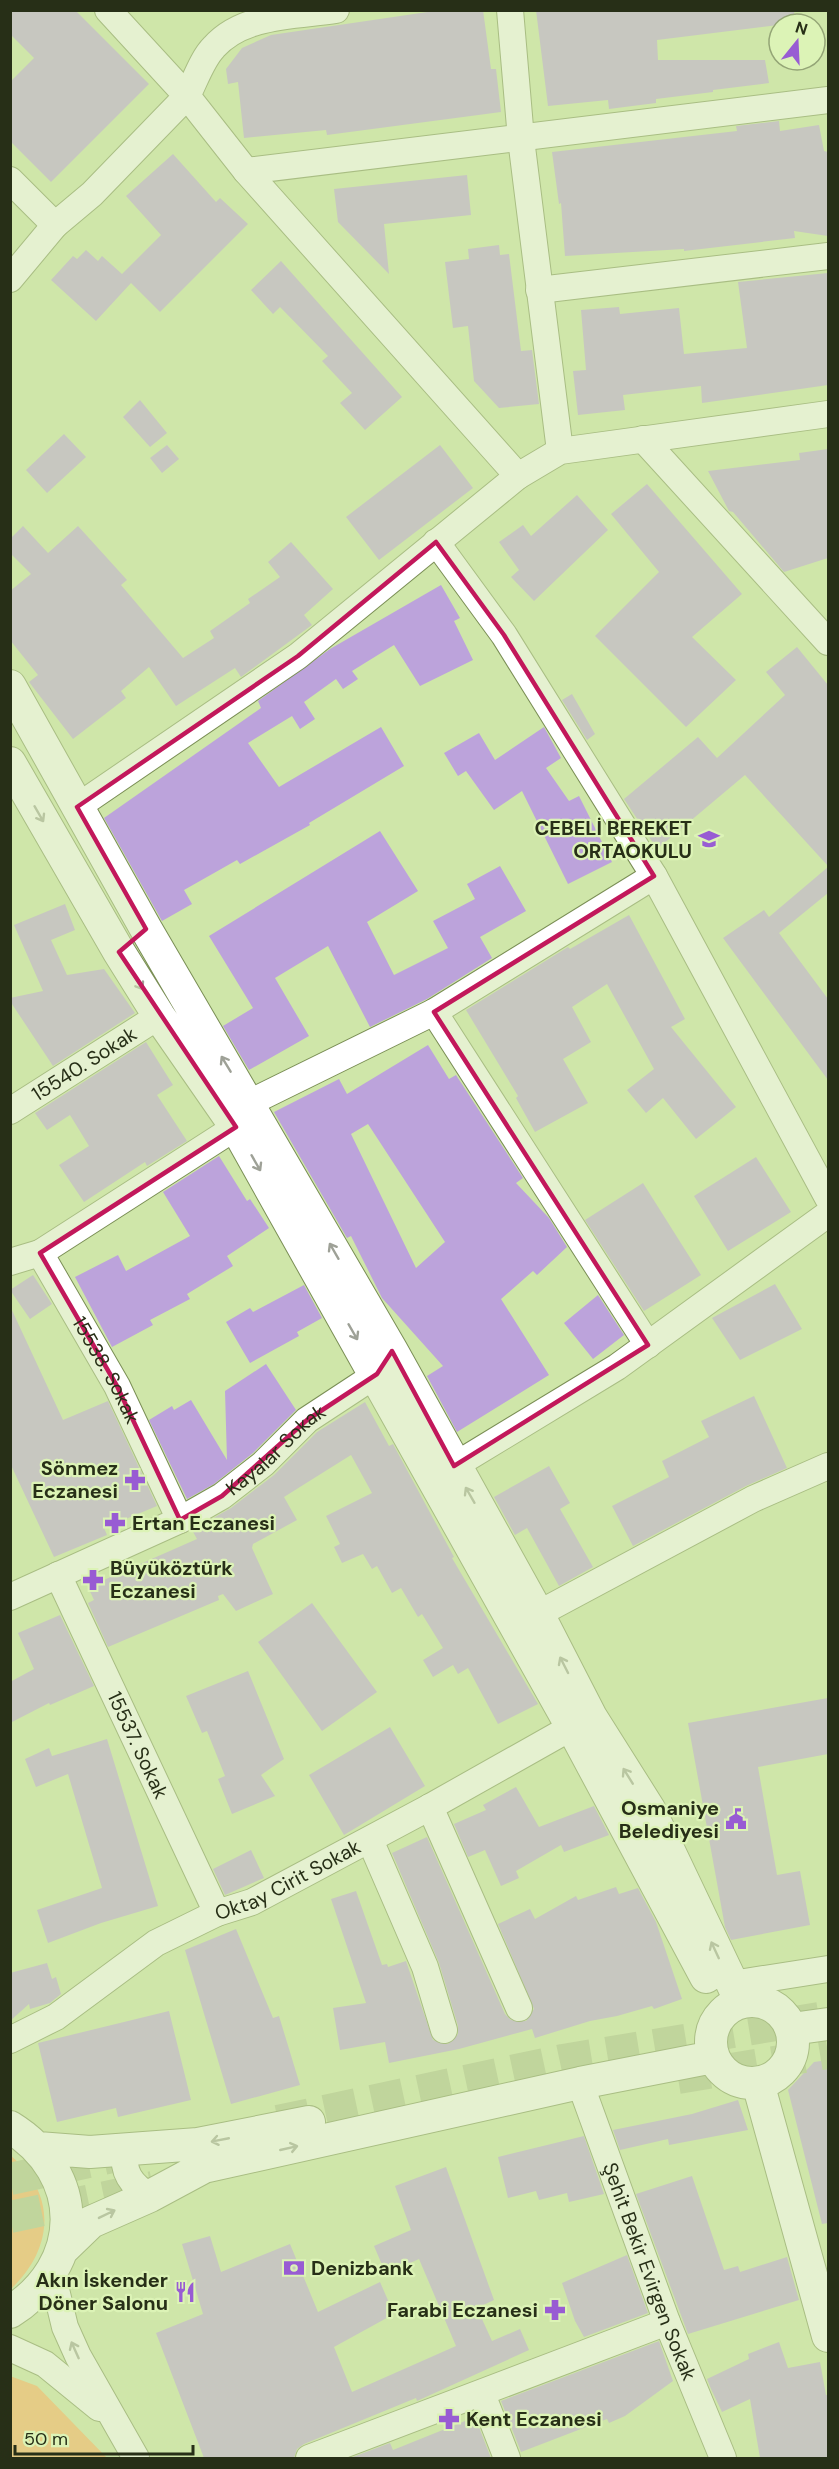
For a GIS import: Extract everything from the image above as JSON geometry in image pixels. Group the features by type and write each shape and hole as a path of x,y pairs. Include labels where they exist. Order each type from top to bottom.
{"main road":[{"path":"10,686 146,929 242,1115 384,1363 572,1726 732,1999"},
{"path":"13,774 159,1016 242,1115"},
{"path":"119,952 146,929"},
{"path":"384,1363 454,1466 538,1614 591,1717 649,1809 732,1999"},
{"path":"732,1999 756,2001 776,2008 792,2039 783,2070 772,2079 758,2083 745,2083 732,2079 720,2069 712,2050 712,2030 732,1999"},
{"path":"792,2039 828,2024"},
{"path":"792,2039 828,2045"},
{"path":"10,2312 30,2299 57,2262 91,2222 150,2196 204,2167 580,2083 712,2050"},
{"path":"38,2148 90,2152 198,2144 712,2050"},
{"path":"758,2083 828,2336"},
{"path":"11,2127 38,2148 56,2172 64,2194 67,2217 57,2262"}],"street":[{"path":"10,279 54,225 92,194 187,96 213,47 240,27 269,19 336,10"},
{"path":"510,10 521,139 560,451"},
{"path":"110,11 187,96 246,171 518,476"},
{"path":"246,171 828,100"},
{"path":"10,180 54,225"},
{"path":"539,290 828,256"},
{"path":"77,807 298,656 518,476 560,451 828,414"},
{"path":"643,439 828,642"},
{"path":"436,542 504,635 654,876 828,1198"},
{"path":"10,1262 40,1253 242,1115 434,1012 654,876"},
{"path":"434,1012 648,1345"},
{"name":"15540. Sokak","path":"10,1112 159,1016"},
{"path":"454,1466 617,1367 828,1214"},
{"name":"15538. Sokak","path":"40,1253 117,1386 180,1520"},
{"name":"Kayalar Sokak","path":"10,1597 180,1520 222,1496 263,1464 308,1420 384,1363"},
{"path":"538,1614 753,1499 828,1466"},
{"name":"15537. Sokak","path":"58,1575 217,1913"},
{"name":"Oktay Cirit Sokak","path":"10,2040 56,2017 156,1943 217,1913 252,1902 430,1807 572,1726"},
{"path":"430,1807 519,2008"},
{"path":"370,1840 425,1967 444,2030"},
{"path":"732,1999 828,1969"},
{"name":"Şehit Bekir Evirgen Sokak","path":"580,2083 667,2322 723,2458"},
{"path":"125,2150 127,2176 137,2189 150,2196"},
{"path":"57,2262 65,2327 112,2420 136,2458"},
{"path":"309,2458 336,2454 667,2322"},
{"path":"10,2348 45,2364 112,2420"},
{"path":"482,2394 507,2458"}],"highlighted area":[{"path":"436,542 504,635 654,876 434,1012 648,1345 454,1466 392,1351 377,1374 307,1420 222,1496 180,1520 117,1386 40,1253 236,1127 119,952 146,929 77,807 298,656"}],"shaded area":[{"path":"11,2156 26,2171 37,2188 43,2205 44,2222 42,2240 35,2257 11,2289"},
{"path":"10,2376 37,2386 107,2458 11,2458"}],"building":[{"path":"10,10 75,10 149,84 51,182 10,141 10,82 34,58 10,34"},
{"path":"441,10 483,10 491,69 496,69 501,112 327,135 326,130 244,138 238,82 228,84 226,69 242,48 271,35"},
{"path":"536,10 794,10 794,12 767,12 767,26 657,40 658,60 765,60 769,83 656,99 656,103 609,109 608,100 548,106"},
{"path":"779,121 780,131 819,125 824,151 828,152 828,236 794,231 795,238 684,251 684,249 565,256 561,203 559,204 552,152 737,131 736,126"},
{"path":"173,154 216,202 220,198 248,224 160,312 131,283 96,321 51,280 73,256 77,259 86,250 98,261 102,256 122,274 161,235 126,196"},
{"path":"467,175 471,215 384,224 389,274 338,222 334,189"},
{"path":"499,245 500,255 509,254 521,351 532,350 539,404 499,408 474,381 468,326 453,328 445,262 469,259 468,249"},
{"path":"281,261 402,397 365,430 340,403 352,393 322,361 328,356 280,307 273,314 251,290"},
{"path":"828,273 828,385 702,403 701,386 623,395 625,410 578,415 573,371 586,370 581,310 619,307 620,314 679,308 684,354 747,348 738,282"},
{"path":"140,400 167,433 150,447 123,417"},
{"path":"64,434 86,457 47,493 26,470"},
{"path":"167,445 179,459 162,473 150,458"},
{"path":"440,445 473,488 379,560 346,517"},
{"path":"828,449 828,558 784,572 733,512 729,511 708,471 800,460 799,453"},
{"path":"647,484 742,594 692,637 736,680 686,727 595,636 659,572 611,514"},
{"path":"577,495 608,530 534,601 511,577 519,570 499,542 523,525 531,536"},
{"path":"23,526 48,553 78,526 127,580 121,585 183,658 214,638 210,631 250,603 248,599 280,577 268,562 291,542 333,589 304,615 312,625 241,677 235,668 176,706 149,667 121,691 126,698 73,739 29,682 38,675 10,640 10,591 31,574 10,553 10,539"},
{"path":"441,585 460,618 454,621 473,660 420,686 394,645 352,671 358,679 343,689 336,679 304,702 315,719 300,729 292,716 248,743 279,787 381,727 404,766 309,823 310,825 240,864 237,860 184,890 192,904 162,921 104,818 261,708 258,701 330,649"},
{"path":"797,647 828,685 828,866 745,775 657,849 624,799 698,737 717,758 785,695 766,672"},
{"path":"572,694 595,734 587,740 562,700"},
{"path":"544,727 561,758 546,768 569,801 579,796 612,862 568,884 522,791 494,810 466,771 458,776 444,753 479,733 495,760"},
{"path":"380,831 418,891 367,922 394,975 448,948 433,921 475,899 467,884 500,866 526,911 480,937 492,958 427,999 370,1027 328,946 275,978 309,1036 249,1070 223,1026 253,1008 209,936"},
{"path":"828,867 828,893 779,933 828,999 828,1080 723,938 764,910 769,917"},
{"path":"65,904 75,930 51,940 67,975 104,969 135,1013 53,1066 10,1001 10,998 43,991 14,925"},
{"path":"629,915 685,1019 671,1027 736,1107 696,1139 663,1098 646,1113 627,1090 654,1069 607,984 572,1007 591,1042 563,1059 588,1103 535,1132 516,1098 518,1096 466,1010 568,947 570,949"},
{"path":"146,1042 173,1085 157,1095 187,1141 147,1166 145,1162 84,1202 59,1165 89,1146 70,1115 47,1130 35,1113"},
{"path":"428,1045 449,1079 456,1075 523,1178 516,1183 549,1218 567,1247 537,1275 533,1271 501,1299 549,1375 457,1432 427,1376 443,1366 382,1298 351,1236 347,1238 274,1112 339,1079 347,1094","holes":["368,1124 445,1242 416,1268 351,1134"]},
{"path":"219,1156 247,1201 250,1199 269,1228 227,1256 233,1266 187,1294 190,1299 150,1320 153,1325 112,1347 75,1277 118,1255 126,1271 190,1236 163,1192"},
{"path":"756,1157 791,1212 728,1251 694,1196"},
{"path":"643,1183 701,1275 644,1311 585,1220"},
{"path":"33,1275 52,1304 30,1319 10,1290"},
{"path":"775,1284 802,1329 740,1360 712,1318"},
{"path":"304,1285 322,1318 297,1332 299,1336 250,1363 226,1322 250,1308 253,1312"},
{"path":"598,1295 624,1335 593,1359 564,1323"},
{"path":"10,1306 63,1420 108,1401 157,1506 104,1528 107,1535 54,1557 10,1463"},
{"path":"266,1364 296,1410 253,1453 214,1484 187,1499 149,1420 172,1406 174,1410 191,1400 227,1460 225,1391"},
{"path":"754,1396 787,1468 746,1486 633,1546 612,1506 669,1477 662,1461 709,1437 701,1421"},
{"path":"365,1402 389,1446 393,1444 454,1557 452,1558 538,1704 498,1724 468,1668 458,1674 453,1665 433,1677 423,1660 443,1648 422,1614 418,1617 401,1588 392,1593 377,1566 372,1569 363,1554 342,1563 334,1547 340,1544 326,1516 372,1493 351,1455 284,1497 297,1520 253,1544 252,1548 273,1594 236,1611 223,1594 218,1596 219,1600 108,1647 88,1603 94,1600 88,1587 197,1539 192,1530 231,1508 274,1475 317,1432"},
{"path":"549,1466 570,1503 560,1509 593,1567 559,1586 527,1528 515,1535 494,1497"},
{"path":"312,1603 377,1692 322,1731 258,1642"},
{"path":"60,1615 94,1686 50,1705 49,1703 10,1723 10,1682 34,1669 18,1633"},
{"path":"248,1671 284,1759 261,1775 275,1796 232,1814 218,1779 225,1776 207,1731 202,1733 186,1696"},
{"name":"Osmaniye Belediyesi","path":"828,1698 828,1754 758,1767 777,1875 800,1871 810,1925 731,1940 725,1927 688,1723"},
{"path":"390,1727 425,1786 344,1835 309,1775"},
{"path":"107,1739 158,1906 101,1923 48,1943 37,1910 102,1888 68,1774 36,1787 25,1759 49,1748 52,1756"},
{"path":"516,1787 539,1827 594,1806 609,1835 564,1852 561,1845 516,1871 519,1878 501,1886 485,1850 468,1857 454,1824 486,1810 483,1805"},
{"path":"427,1837 505,2014 511,2020 526,2021 534,2009 498,1924 530,1909 535,1919 576,1896 578,1900 616,1887 619,1894 638,1888 656,1922 682,1999 654,2009 652,2006 590,2021 535,2038 532,2029 459,2049 389,2063 385,2042 340,2050 333,2008 366,2003 331,1899 356,1891 382,1965 387,1964 388,1967 406,1961 433,2040 448,2044 458,2034 458,2026 439,1963 392,1853"},
{"path":"251,1850 264,1878 225,1895 213,1869"},
{"path":"236,1929 273,2018 279,2016 300,2085 231,2104 185,1950"},
{"path":"47,1963 52,1979 56,1977 61,1994 50,2003 30,2009 29,2004 10,2021 10,1973"},
{"path":"169,2011 191,2100 118,2117 116,2108 57,2122 38,2043"},
{"path":"828,2060 828,2223 822,2224 788,2090 814,2062"},
{"path":"738,2100 748,2130 669,2145 668,2139 620,2150 613,2130 692,2114"},
{"path":"584,2136 604,2194 569,2202 567,2193 539,2200 536,2191 508,2198 498,2157"},
{"path":"446,2167 494,2300 477,2308 492,2341 520,2329 529,2350 417,2401 416,2398 304,2444 297,2449 294,2458 204,2458 156,2333 203,2314 182,2244 210,2236 221,2272 290,2244 318,2312 380,2282 394,2314 334,2347 352,2392 456,2346 419,2259 386,2274 374,2246 411,2230 395,2186"},
{"path":"692,2176 724,2270 738,2266 740,2272 787,2257 799,2300 688,2334 636,2194"},
{"path":"627,2255 648,2313 584,2337 575,2321 562,2283"},
{"path":"659,2341 673,2381 625,2416 609,2423 607,2419 521,2452 501,2401"},
{"path":"779,2342 788,2368 820,2362 826,2395 828,2395 828,2458 760,2458 750,2399 722,2412 711,2389 707,2379 749,2359 748,2354"},
{"path":"475,2417 491,2458 350,2458 390,2443 393,2450"}],"tunnel":[{"path":"278,2121 563,2060 819,2018"},
{"path":"678,2078 828,2053"},
{"path":"10,2179 112,2157"},
{"path":"10,2217 153,2187"}],"place":[{"name":"CEBELİ BEREKET ORTAOKULU","path":"709,839"},
{"name":"Sönmez Eczanesi","path":"135,1480"},
{"name":"Ertan Eczanesi","path":"115,1523"},
{"name":"Büyüköztürk Eczanesi","path":"93,1580"},
{"name":"Osmaniye Belediyesi","path":"736,1819"},
{"name":"Denizbank","path":"294,2268"},
{"name":"Akın İskender Döner Salonu","path":"185,2292"},
{"name":"Farabi Eczanesi","path":"555,2310"},
{"name":"Kent Eczanesi","path":"449,2419"}]}
